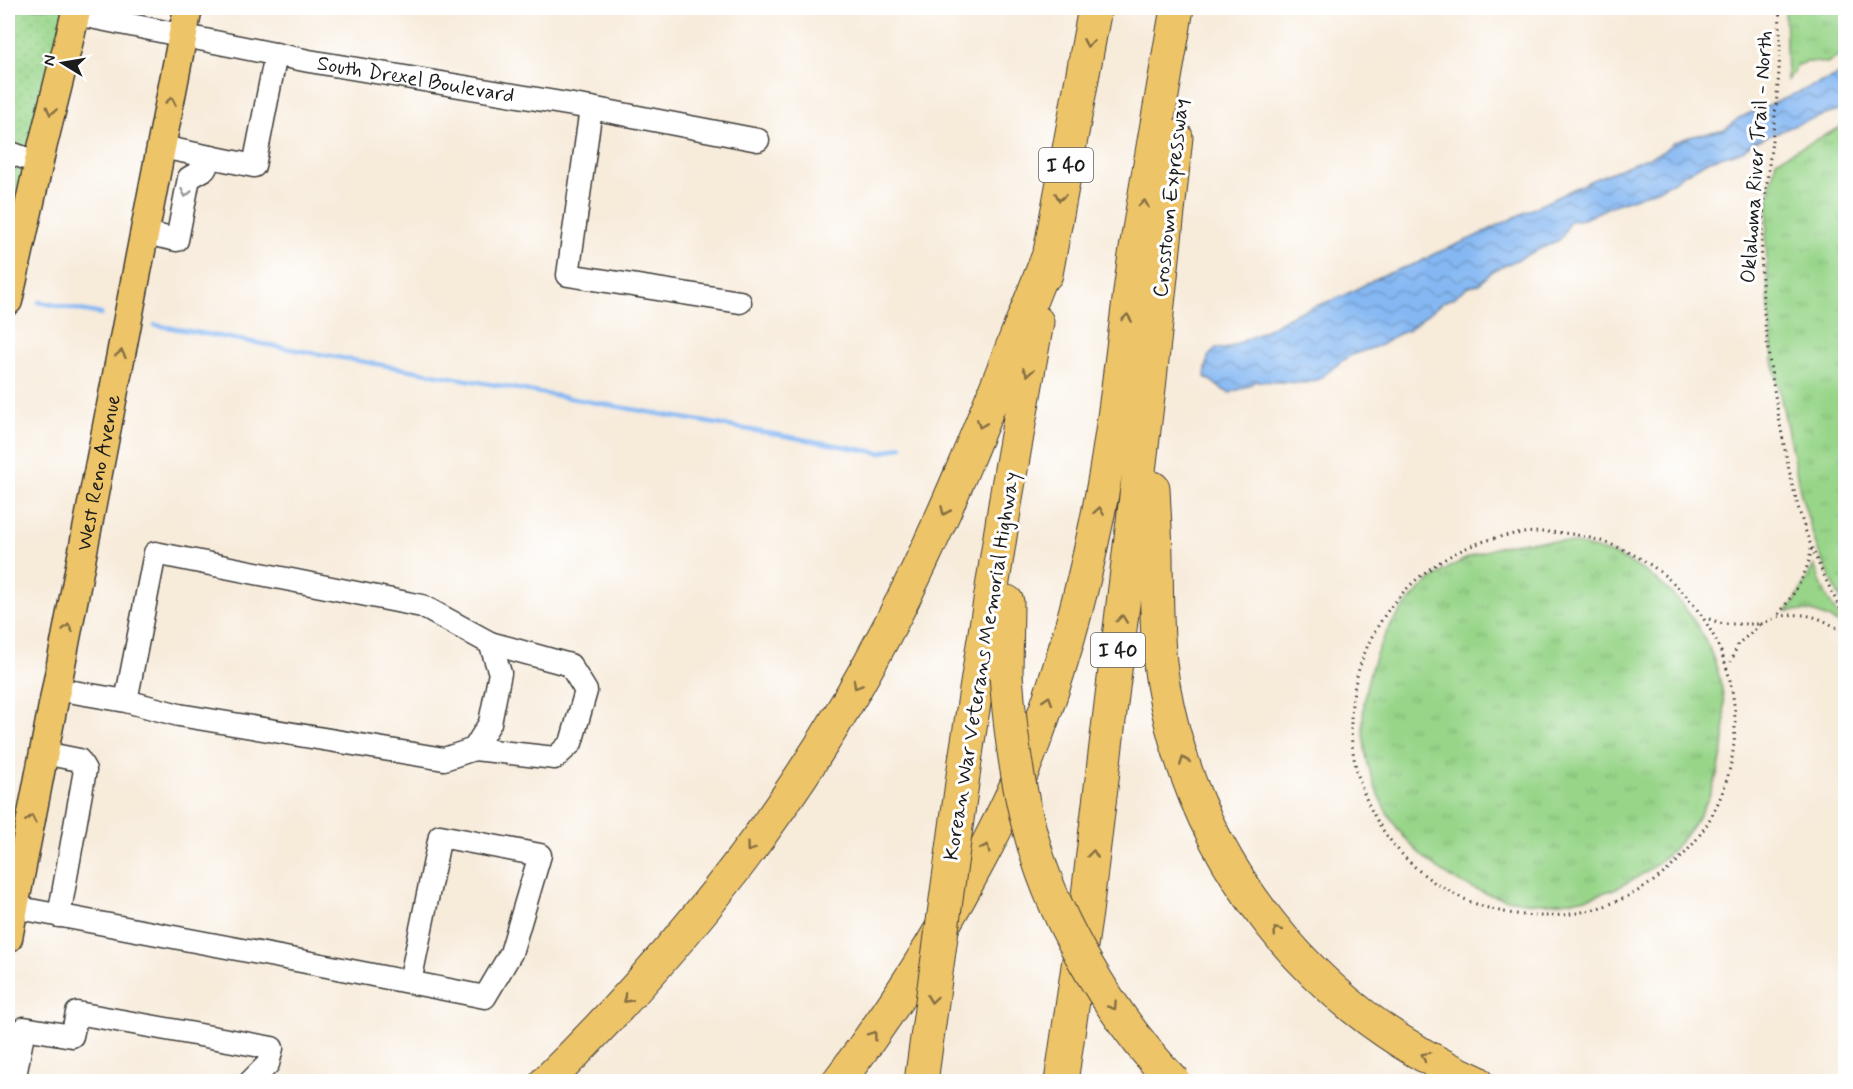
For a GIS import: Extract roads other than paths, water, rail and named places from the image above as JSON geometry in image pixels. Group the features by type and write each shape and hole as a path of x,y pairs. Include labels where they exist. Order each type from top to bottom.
{"highway":[{"name":"I 40","path":"1050,252 1095,8"},
{"path":"838,1082 885,1019 917,970 971,877 1014,793 1030,755 1057,675 1077,608 1097,522 1135,261 1177,8"},
{"name":"Crosstown Expressway","path":"1149,388 1176,132 1192,8"},
{"name":"Korean War Veterans Memorial Highway","path":"921,1082 966,754 1007,492 1050,252"},
{"path":"546,1082 620,1007 708,904 786,798 841,713 890,625 933,537 968,457 1050,252"},
{"name":"I 40","path":"1060,1082 1086,912 1149,388"},
{"path":"1149,388 1158,650 1168,707 1179,749 1212,831 1257,906 1285,942 1314,973 1383,1031 1420,1054 1477,1082"},
{"path":"1007,492 1006,675 1014,752 1033,844 1060,911 1086,963 1144,1049 1174,1082"}],"main road":[{"path":"8,301 77,11"},
{"name":"West Reno Avenue","path":"8,939 186,21"}],"street":[{"name":"South Drexel Boulevard","path":"77,11 186,21 276,54 591,108 758,140"},
{"path":"162,147 254,166 276,54"},
{"path":"591,108 568,275 740,302"},
{"path":"8,152 39,164"},
{"path":"145,233 177,240 189,178 205,169 211,157"},
{"path":"56,688 126,700 179,715 444,759 474,749 555,758 572,743 586,691 570,665 490,643 422,606 155,553 126,700"},
{"path":"474,749 490,723 500,673 490,643"},
{"path":"44,753 79,760 85,770 59,916"},
{"path":"14,907 485,997 511,953 540,855 440,836 410,982"},
{"path":"13,1068 24,1028 72,1036 77,1014 272,1048 268,1064 250,1082"}],"water":[{"path":"1845,72 1845,109 1803,122 1752,143 1744,150 1707,161 1662,188 1611,206 1584,219 1570,221 1559,240 1493,271 1479,284 1467,287 1453,298 1443,302 1408,330 1381,345 1351,355 1319,379 1305,383 1255,381 1230,393 1205,377 1208,357 1216,348 1225,349 1233,346 1294,314 1343,296 1381,276 1420,262 1592,180 1662,152 1673,143 1725,129 1739,118"}],"waterway":[{"path":"39,302 101,314"},
{"path":"155,325 881,453 902,446"}]}
